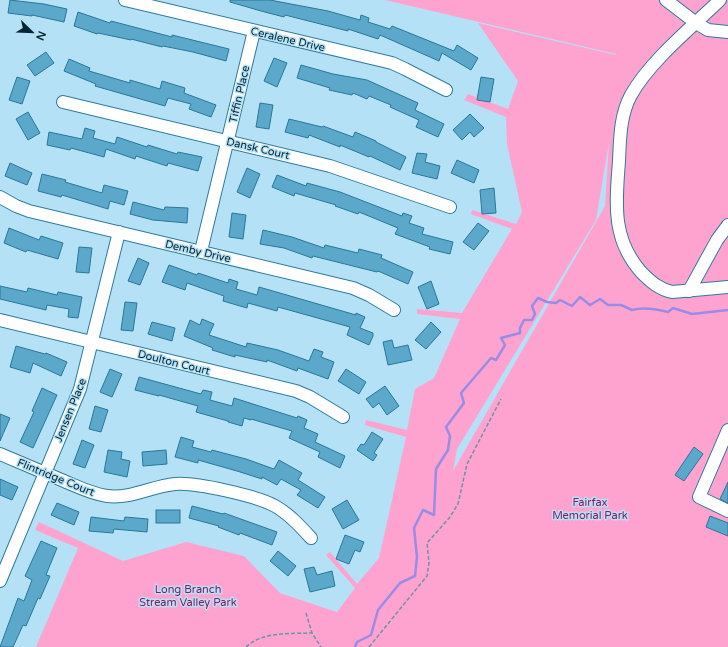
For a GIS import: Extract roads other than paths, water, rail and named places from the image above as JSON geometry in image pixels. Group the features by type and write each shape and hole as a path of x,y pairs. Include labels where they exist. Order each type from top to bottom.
{"street":[{"name":"Ceralene Drive","path":"125,0 392,63 446,90"},
{"path":"666,0 696,23 708,30 728,32"},
{"path":"720,0 651,69 636,88 627,104 621,130 616,206 620,236 628,254 654,285 672,292 728,287"},
{"name":"Tiffin Place","path":"201,252 254,31"},
{"name":"Dansk Court","path":"63,102 330,166 450,207"},
{"name":"Demby Drive","path":"0,197 16,206 29,210 353,288 369,295 394,310"},
{"path":"689,291 717,240 728,225"},
{"name":"Jensen Place","path":"0,581 80,389 118,232"},
{"name":"Doulton Court","path":"0,320 296,391 310,397 343,417"},
{"path":"728,430 724,453 699,497 728,512"},
{"name":"Flintridge Court","path":"0,454 89,491 108,496 130,495 161,486 185,484 197,485 257,499 270,503 284,512 311,538"}],"waterway":[{"path":"355,647 357,642 371,635 378,610 400,583 415,576 417,557 414,528 423,510 434,515 436,469 448,450 450,436 446,427 464,403 461,393 491,358 496,360 505,345 501,338 520,333 520,328 524,320 532,320 535,314 532,306 538,298 547,302 556,303 560,300 572,306 580,297 590,305 600,299 608,305 621,305 632,310 650,309 668,312 673,308 692,314 728,310"}],"park label":[{"name":"Fairfax Memorial Park","path":"590,508"},
{"name":"Long Branch Stream Valley Park","path":"188,595"}]}
